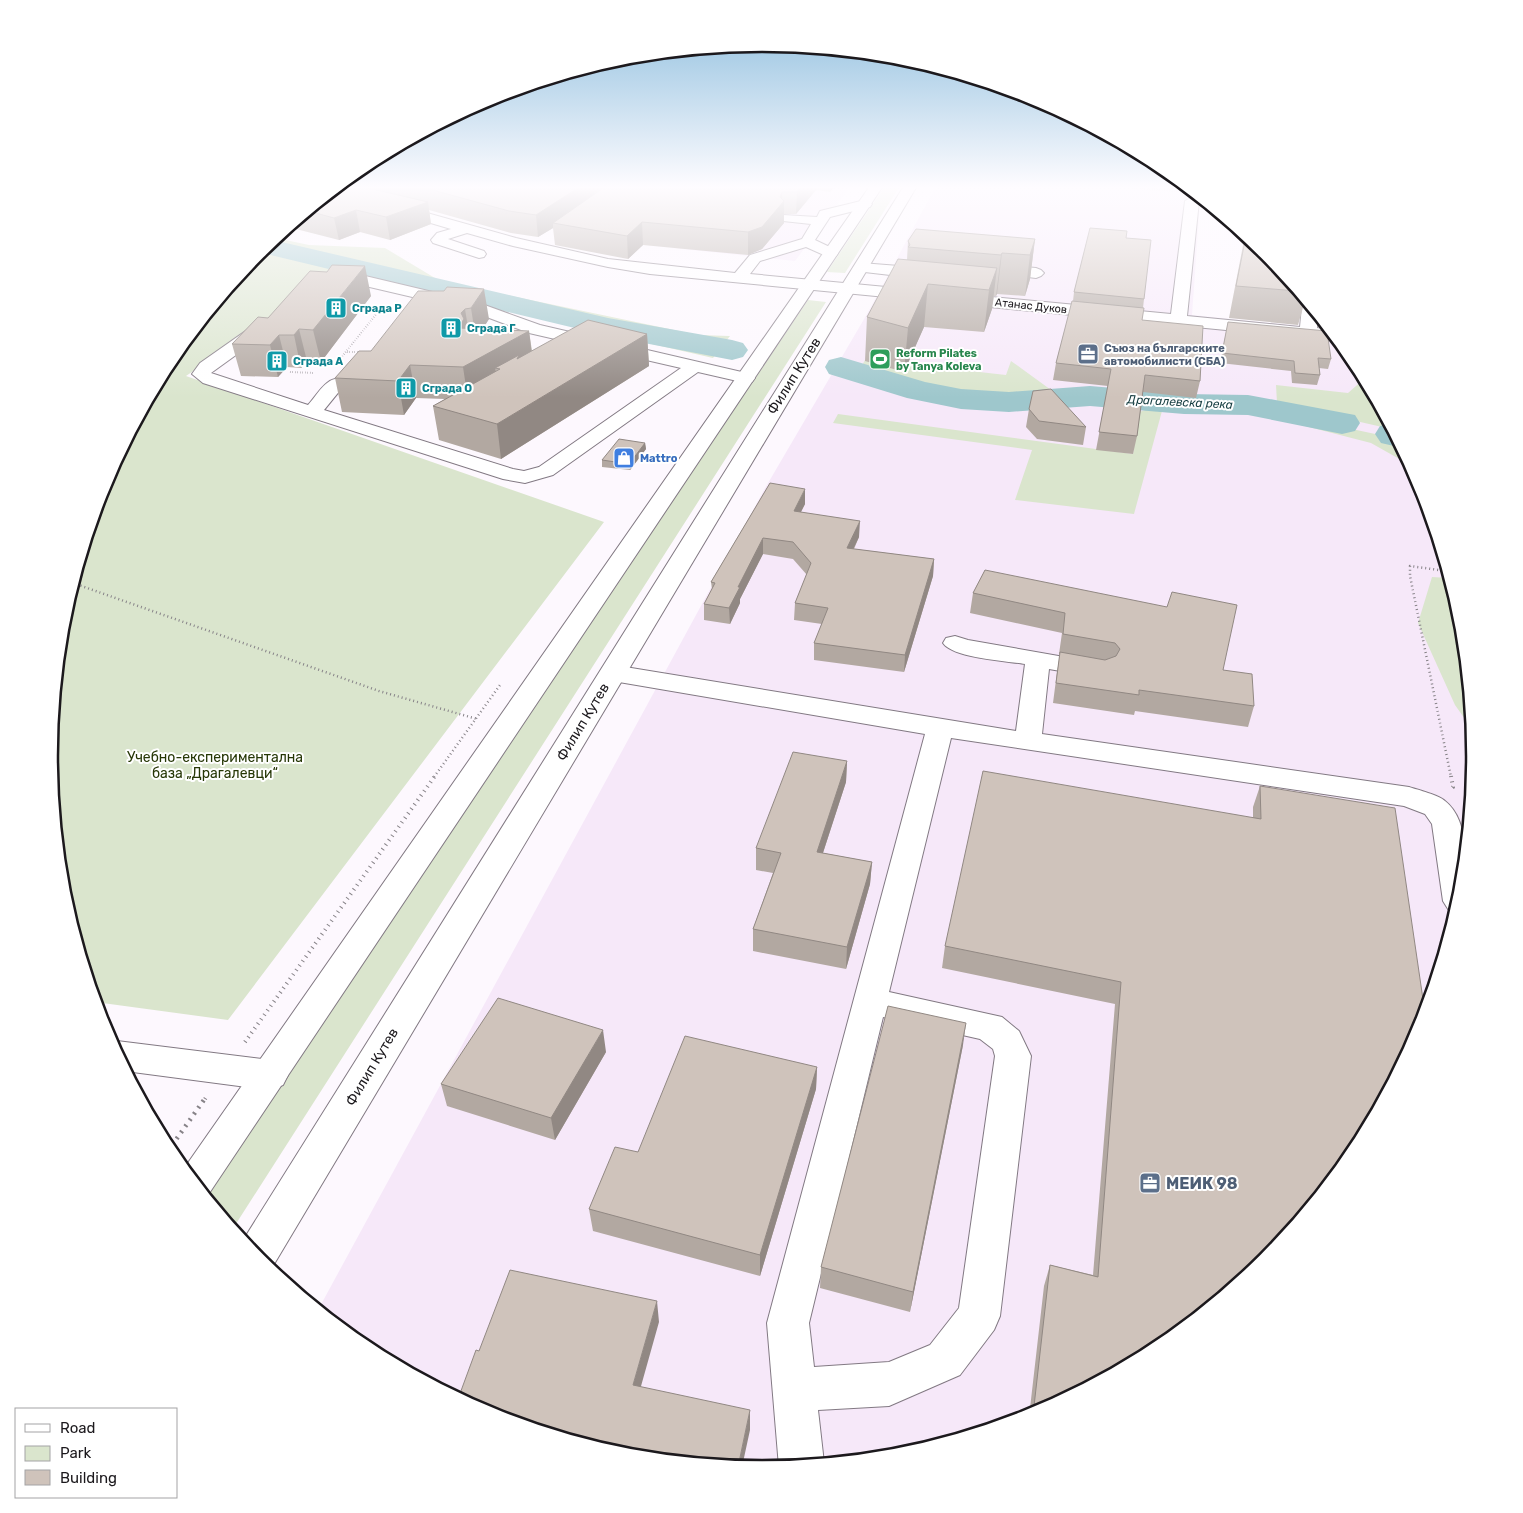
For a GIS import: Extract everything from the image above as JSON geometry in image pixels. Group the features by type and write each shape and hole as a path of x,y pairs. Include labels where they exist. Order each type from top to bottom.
{"main road":[{"name":"Атанас Дуков","path":"581,257 625,265 739,277 1324,334"},
{"path":"739,277 755,258 760,257"},
{"path":"199,1179 829,257"},
{"name":"Филип Кутев","path":"260,1250 868,257"},
{"path":"1178,320 1185,257"},
{"path":"861,268 898,278 904,264 912,262"},
{"path":"976,267 1036,273"},
{"path":"313,293 328,283 342,279 361,280 474,306 535,329 746,378"},
{"path":"1308,332 1309,315"},
{"path":"274,319 206,367 201,374 209,380 313,411 419,438 510,475 525,477 546,471 695,366"},
{"path":"514,340 535,329"},
{"path":"564,355 588,341"},
{"path":"313,411 336,374"},
{"path":"955,643 962,646 1101,670"},
{"path":"1028,742 1038,659"},
{"path":"613,673 1028,742 1409,797 1435,807 1446,823 1455,876"},
{"path":"800,1459 788,1322 940,728"},
{"path":"794,1390 889,1384 945,1360 979,1316 1013,1056 1007,1041 990,1027 870,1000"},
{"path":"124,1055 167,1063 270,1075"}],"path":[{"path":"336,374 346,352 378,312"},
{"path":"346,352 366,353"},
{"path":"290,372 317,374"},
{"path":"646,461 661,463"},
{"path":"1435,807 1453,787 1410,576 1410,566 1441,570"},
{"path":"79,584 379,691 460,714"}],"shaded area":[{"path":"754,257 798,257 795,261"},
{"path":"898,257 1196,257 1192,315 1320,328 1347,365 1393,445 1412,487 1428,530 1442,574 1452,619 1464,710 1466,756 1464,803 1459,848 1452,894 1442,939 1412,1026 1393,1068 1347,1148 1291,1221 1219,1292 1082,1383 1031,1407 944,1437 899,1447 808,1459 715,1459 624,1447 579,1437 492,1407 450,1388 370,1342 321,1305 764,490 867,314"}],"green space":[{"name":"Учебно-експериментална база „Драгалевци“","path":"266,257 399,257 440,281 698,335 730,336 713,358 337,272 186,376 604,522 228,1020 102,1003 81,939 71,894 59,803 59,710 71,619 81,574 111,487 130,445 176,365 203,328 232,292"},
{"path":"837,257 855,257 845,273 827,272"},
{"path":"808,300 826,302 235,1225 207,1190"},
{"path":"865,360 904,372 908,364 1006,375 1011,361 1058,395 1020,399 995,399 969,398 945,394 860,369"},
{"path":"1358,384 1383,427 1277,403 1276,385 1348,393"},
{"path":"1161,405 1255,408 1389,437 1399,459 1371,443 1258,414 1162,411 1134,514 1015,500 1032,450 833,423 838,414 1133,454 1139,412"},
{"path":"1432,577 1443,578 1452,619 1464,718 1455,705 1418,623"}],"building":[{"path":"1083,257 1149,257 1144,299 1074,292"},
{"path":"1242,257 1257,257 1289,290 1236,286"},
{"path":"898,259 997,268 989,290 928,284 908,328 867,317"},
{"path":"332,265 365,266 313,330 299,329 294,335 279,335 270,345 232,344 258,317 268,318 310,271 327,272"},
{"path":"447,287 484,289 471,308 465,309 461,313 464,319 458,328 529,331 463,367 410,365 398,381 335,378 359,351 371,351 418,291 444,291"},
{"path":"1072,301 1144,308 1142,320 1203,326 1200,381 1145,375 1137,436 1099,432 1111,369 1056,363"},
{"path":"588,320 647,334 497,424 433,406 500,369 495,368 519,355 517,359"},
{"path":"1228,322 1322,331 1328,339 1331,359 1318,358 1320,375 1295,373 1294,361 1222,353"},
{"path":"1051,389 1086,427 1039,421 1029,409 1033,391"},
{"path":"619,439 645,443 629,464 602,460"},
{"path":"770,483 805,489 794,511 860,521 847,548 934,559 905,655 814,643 828,608 795,603 811,563 793,542 763,538 729,608 704,604 715,583 711,582"},
{"path":"985,570 1167,607 1172,592 1237,605 1223,670 1252,674 1254,706 1139,690 1139,695 1056,683 1060,652 1105,660 1116,656 1120,649 1115,643 1063,634 1065,613 973,593"},
{"path":"793,752 847,761 817,852 872,862 847,947 753,929 781,853 756,848"},
{"path":"983,771 1261,819 1260,786 1395,808 1423,997 1393,1068 1371,1109 1347,1148 1291,1221 1226,1286 1153,1342 1073,1388 1034,1406 1050,1265 1098,1277 1121,982 945,946"},
{"path":"498,998 603,1030 551,1118 441,1084"},
{"path":"888,1006 966,1023 913,1292 821,1267"},
{"path":"685,1036 817,1067 760,1255 589,1209 615,1147 638,1152"},
{"path":"510,1270 657,1301 633,1385 750,1410 740,1460 715,1459 624,1447 579,1437 492,1407 460,1393 476,1350 479,1351"}],"waterway":[{"name":"Драгалевска река","path":"310,257 608,327 732,350"},
{"name":"Драгалевска река","path":"841,367 919,391 961,399 1009,402 1090,396 1184,404 1248,405 1342,423"}],"place":[{"name":"Сграда Р","path":"336,308"},
{"name":"Сграда Г","path":"451,328"},
{"name":"Съюз на българските автомобилисти (СБА)","path":"1088,354"},
{"name":"Reform Pilates by Tanya Koleva","path":"880,359"},
{"name":"Сграда А","path":"277,361"},
{"name":"Сграда О","path":"406,388"},
{"name":"Mattro","path":"624,458"},
{"name":"МЕИК 98","path":"1150,1183"}]}
